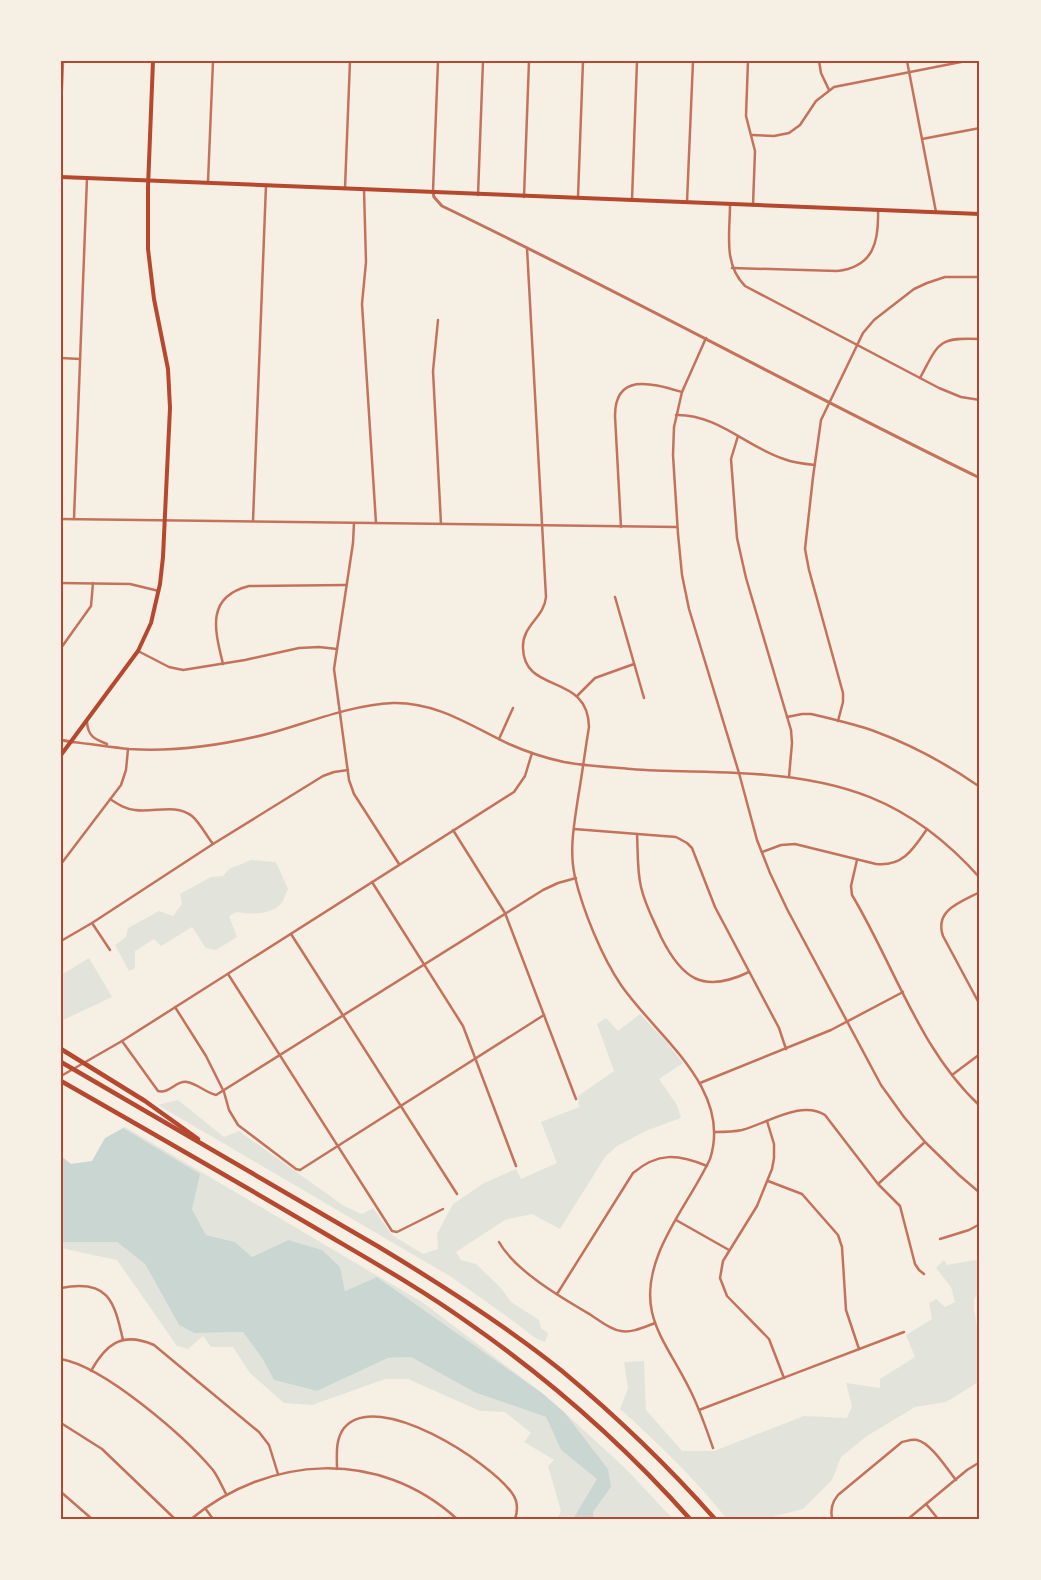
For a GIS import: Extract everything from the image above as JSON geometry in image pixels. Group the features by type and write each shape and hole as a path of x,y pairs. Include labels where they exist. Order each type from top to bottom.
{"highway":[{"path":"61,1049 153,1106 208,1147"},
{"path":"61,1062 428,1277 530,1347 612,1415 654,1455 715,1519"},
{"path":"61,1080 371,1261 470,1323 563,1396 627,1455 690,1519"}],"main road":[{"path":"61,756 138,651 151,623 159,591 165,520 169,389 165,354 150,273 147,225 153,61"},
{"path":"61,177 980,214"}],"street":[{"path":"61,111 64,61"},
{"path":"208,183 214,61"},
{"path":"345,188 350,61"},
{"path":"438,61 433,193 434,198 442,206 980,478"},
{"path":"478,195 483,61"},
{"path":"524,196 529,61"},
{"path":"578,199 583,61"},
{"path":"632,201 637,61"},
{"path":"687,203 693,61"},
{"path":"748,61 746,116 755,151 753,206"},
{"path":"819,61 821,73 829,90"},
{"path":"907,61 936,212"},
{"path":"752,135 774,136 789,133 800,125 816,101 829,90 840,85 966,61"},
{"path":"922,139 980,128"},
{"path":"74,519 87,178"},
{"path":"253,521 266,185"},
{"path":"364,189 366,262 362,304 376,523"},
{"path":"730,205 729,255 732,268 739,281 751,291 950,393 980,400"},
{"path":"732,268 837,272 852,268 864,260 874,248 878,234 878,210"},
{"path":"526,247 546,602 524,636 524,655 528,667 537,676 577,696 585,706 589,720 574,829 572,858 576,878 598,942 612,971 630,998 675,1048 699,1084 712,1114 714,1132 712,1152 707,1166 659,1253 652,1276 650,1298 655,1324 662,1342 688,1386 713,1448"},
{"path":"838,721 843,702 843,693 806,554 806,538 821,420 863,334 874,320 918,287 936,279 980,278"},
{"path":"438,320 433,371 441,524"},
{"path":"706,338 682,392 676,415 673,440 677,527 682,575 689,609 739,773 749,815 762,852 787,909 881,1085 904,1118 925,1142 980,1193"},
{"path":"920,378 936,350 945,341 957,338 980,339"},
{"path":"61,358 80,358"},
{"path":"621,527 615,416 616,402 619,396 628,388 641,383 650,383 682,392"},
{"path":"676,415 688,415 708,420 784,460 815,465"},
{"path":"738,436 731,459 737,538 746,578 788,717 792,739 788,777"},
{"path":"61,519 677,527"},
{"path":"354,523 353,543 334,670 351,788 399,864"},
{"path":"61,583 130,584 159,591"},
{"path":"61,648 91,606 93,584"},
{"path":"223,664 215,632 215,621 220,606 235,591 249,586 347,585"},
{"path":"615,597 644,698"},
{"path":"138,651 169,667 183,670 223,664 299,648 319,647 337,649"},
{"path":"577,696 595,678 634,664"},
{"path":"61,740 128,748 176,748 226,742 270,733 379,704 416,704 438,709 532,753 564,762 665,772 739,773 788,777 828,784 876,798 894,807 927,829 959,856 980,878"},
{"path":"499,739 513,708"},
{"path":"788,717 807,713 890,737 930,755 980,787"},
{"path":"87,722 88,730 93,738 111,746"},
{"path":"61,864 110,799 124,777 128,748"},
{"path":"61,1076 122,1041 517,789 525,776 532,753"},
{"path":"61,941 323,776 348,770"},
{"path":"110,799 122,807 135,810 174,809 186,813 196,821 213,844"},
{"path":"574,829 676,837 692,848 707,890 779,1028 786,1048"},
{"path":"762,852 782,845 795,844 882,865 895,863 907,856 927,829"},
{"path":"453,830 505,914 576,1099"},
{"path":"637,834 639,873 644,897 648,910 677,964 689,975 712,982 728,981 749,972"},
{"path":"857,860 851,886 852,895 929,1041 952,1075 980,1106"},
{"path":"122,1041 158,1091 165,1092 184,1082 192,1083 212,1095 216,1095 224,1092 550,886 576,878"},
{"path":"372,882 457,1015 516,1166"},
{"path":"980,892 949,908 942,917 941,928 943,936 980,1005"},
{"path":"92,923 110,950"},
{"path":"291,934 457,1194"},
{"path":"228,974 394,1232 443,1209"},
{"path":"699,1084 847,1022 903,992"},
{"path":"175,1007 206,1056 224,1092 229,1110 238,1125 296,1169 303,1170 544,1015"},
{"path":"952,1075 980,1054"},
{"path":"714,1132 742,1130 803,1109 820,1112 829,1119 878,1184 900,1206 915,1264 924,1274"},
{"path":"768,1121 775,1152 768,1181 757,1206 723,1261 720,1272 724,1291 769,1339 784,1378"},
{"path":"878,1184 925,1142"},
{"path":"557,1294 633,1173 648,1163 663,1157 672,1156 689,1158 707,1166"},
{"path":"768,1181 802,1194 838,1235 842,1247 846,1310 859,1350"},
{"path":"676,1220 729,1250"},
{"path":"940,1239 969,1230 980,1224"},
{"path":"499,1242 507,1254 557,1294 620,1331 655,1324"},
{"path":"61,1288 86,1285 103,1293 116,1311 123,1340"},
{"path":"699,1410 904,1332"},
{"path":"91,1371 106,1349 123,1340 146,1342 162,1351 259,1432 269,1445 278,1474"},
{"path":"61,1359 69,1360 91,1371 126,1393 166,1424 213,1471 226,1494"},
{"path":"337,1469 338,1439 349,1423 367,1416 378,1416 395,1420 442,1439 482,1465 513,1494 517,1508 515,1519"},
{"path":"61,1423 84,1436 107,1454 175,1519"},
{"path":"832,1519 831,1509 838,1494 902,1442 920,1440 928,1446 956,1480"},
{"path":"908,1519 980,1462"},
{"path":"191,1519 226,1494 248,1484 278,1474 302,1470 337,1469 379,1476 406,1486 430,1499 457,1519"},
{"path":"61,1492 92,1519"},
{"path":"926,1504 938,1519"},
{"path":"205,1508 213,1519"}],"shaded area":[{"path":"251,860 276,862 288,889 279,906 262,913 249,914 237,912 229,916 237,937 216,950 206,948 192,927 161,946 154,939 135,951 135,968 129,971 115,945 126,937 128,928 159,911 173,916 182,904 180,894 211,877 223,876 229,869"},
{"path":"89,958 112,997 61,1021 61,975"},
{"path":"640,1014 664,1039 683,1063 659,1079 677,1105 681,1118 648,1130 617,1146 605,1157 560,1229 532,1214 505,1220 456,1252 461,1260 476,1264 501,1288 511,1302 539,1320 541,1328 548,1333 545,1342 535,1338 453,1278 158,1105 178,1100 224,1137 239,1131 344,1206 362,1214 373,1208 392,1235 423,1254 438,1249 437,1234 453,1204 484,1183 516,1169 521,1179 557,1163 541,1122 579,1107 578,1096 614,1071 597,1024 606,1018 618,1031"},
{"path":"125,1127 422,1302 542,1393 377,1277 345,1291 340,1267 287,1240 252,1257 235,1242 206,1235 192,1209 123,1128"},
{"path":"123,1128 200,1174 192,1209 206,1235 235,1242 252,1257 288,1240 322,1250 340,1267 345,1291 377,1277 542,1393 564,1412 608,1469 611,1487 593,1512 594,1519 573,1519 597,1479 561,1450 546,1417 474,1392 411,1357 388,1358 317,1391 274,1380 262,1358 243,1332 194,1333 179,1325 145,1264 117,1242 61,1242 61,1156 71,1164 92,1161 105,1138"},
{"path":"61,1242 117,1242 145,1264 179,1325 194,1333 243,1332 262,1358 274,1380 317,1391 388,1358 411,1357 474,1392 546,1417 561,1450 598,1479 573,1519 557,1519 561,1511 548,1466 554,1460 524,1442 531,1433 505,1412 480,1411 408,1379 385,1379 312,1405 284,1403 250,1373 233,1347 211,1347 203,1336 188,1349 177,1346 117,1260 61,1248"},
{"path":"944,1260 947,1265 975,1260 980,1262 980,1291 974,1299 974,1309 980,1340 980,1381 946,1402 915,1407 867,1436 841,1457 832,1480 803,1509 764,1519 727,1519 676,1462 620,1409 628,1388 624,1362 644,1361 646,1410 682,1451 714,1451 804,1416 847,1418 852,1406 846,1383 880,1388 880,1379 915,1357 906,1335 932,1319 929,1303 936,1299 945,1307 955,1302 951,1287 936,1268"},
{"path":"564,1412 626,1469 673,1519 594,1519 593,1512 611,1487"}]}
